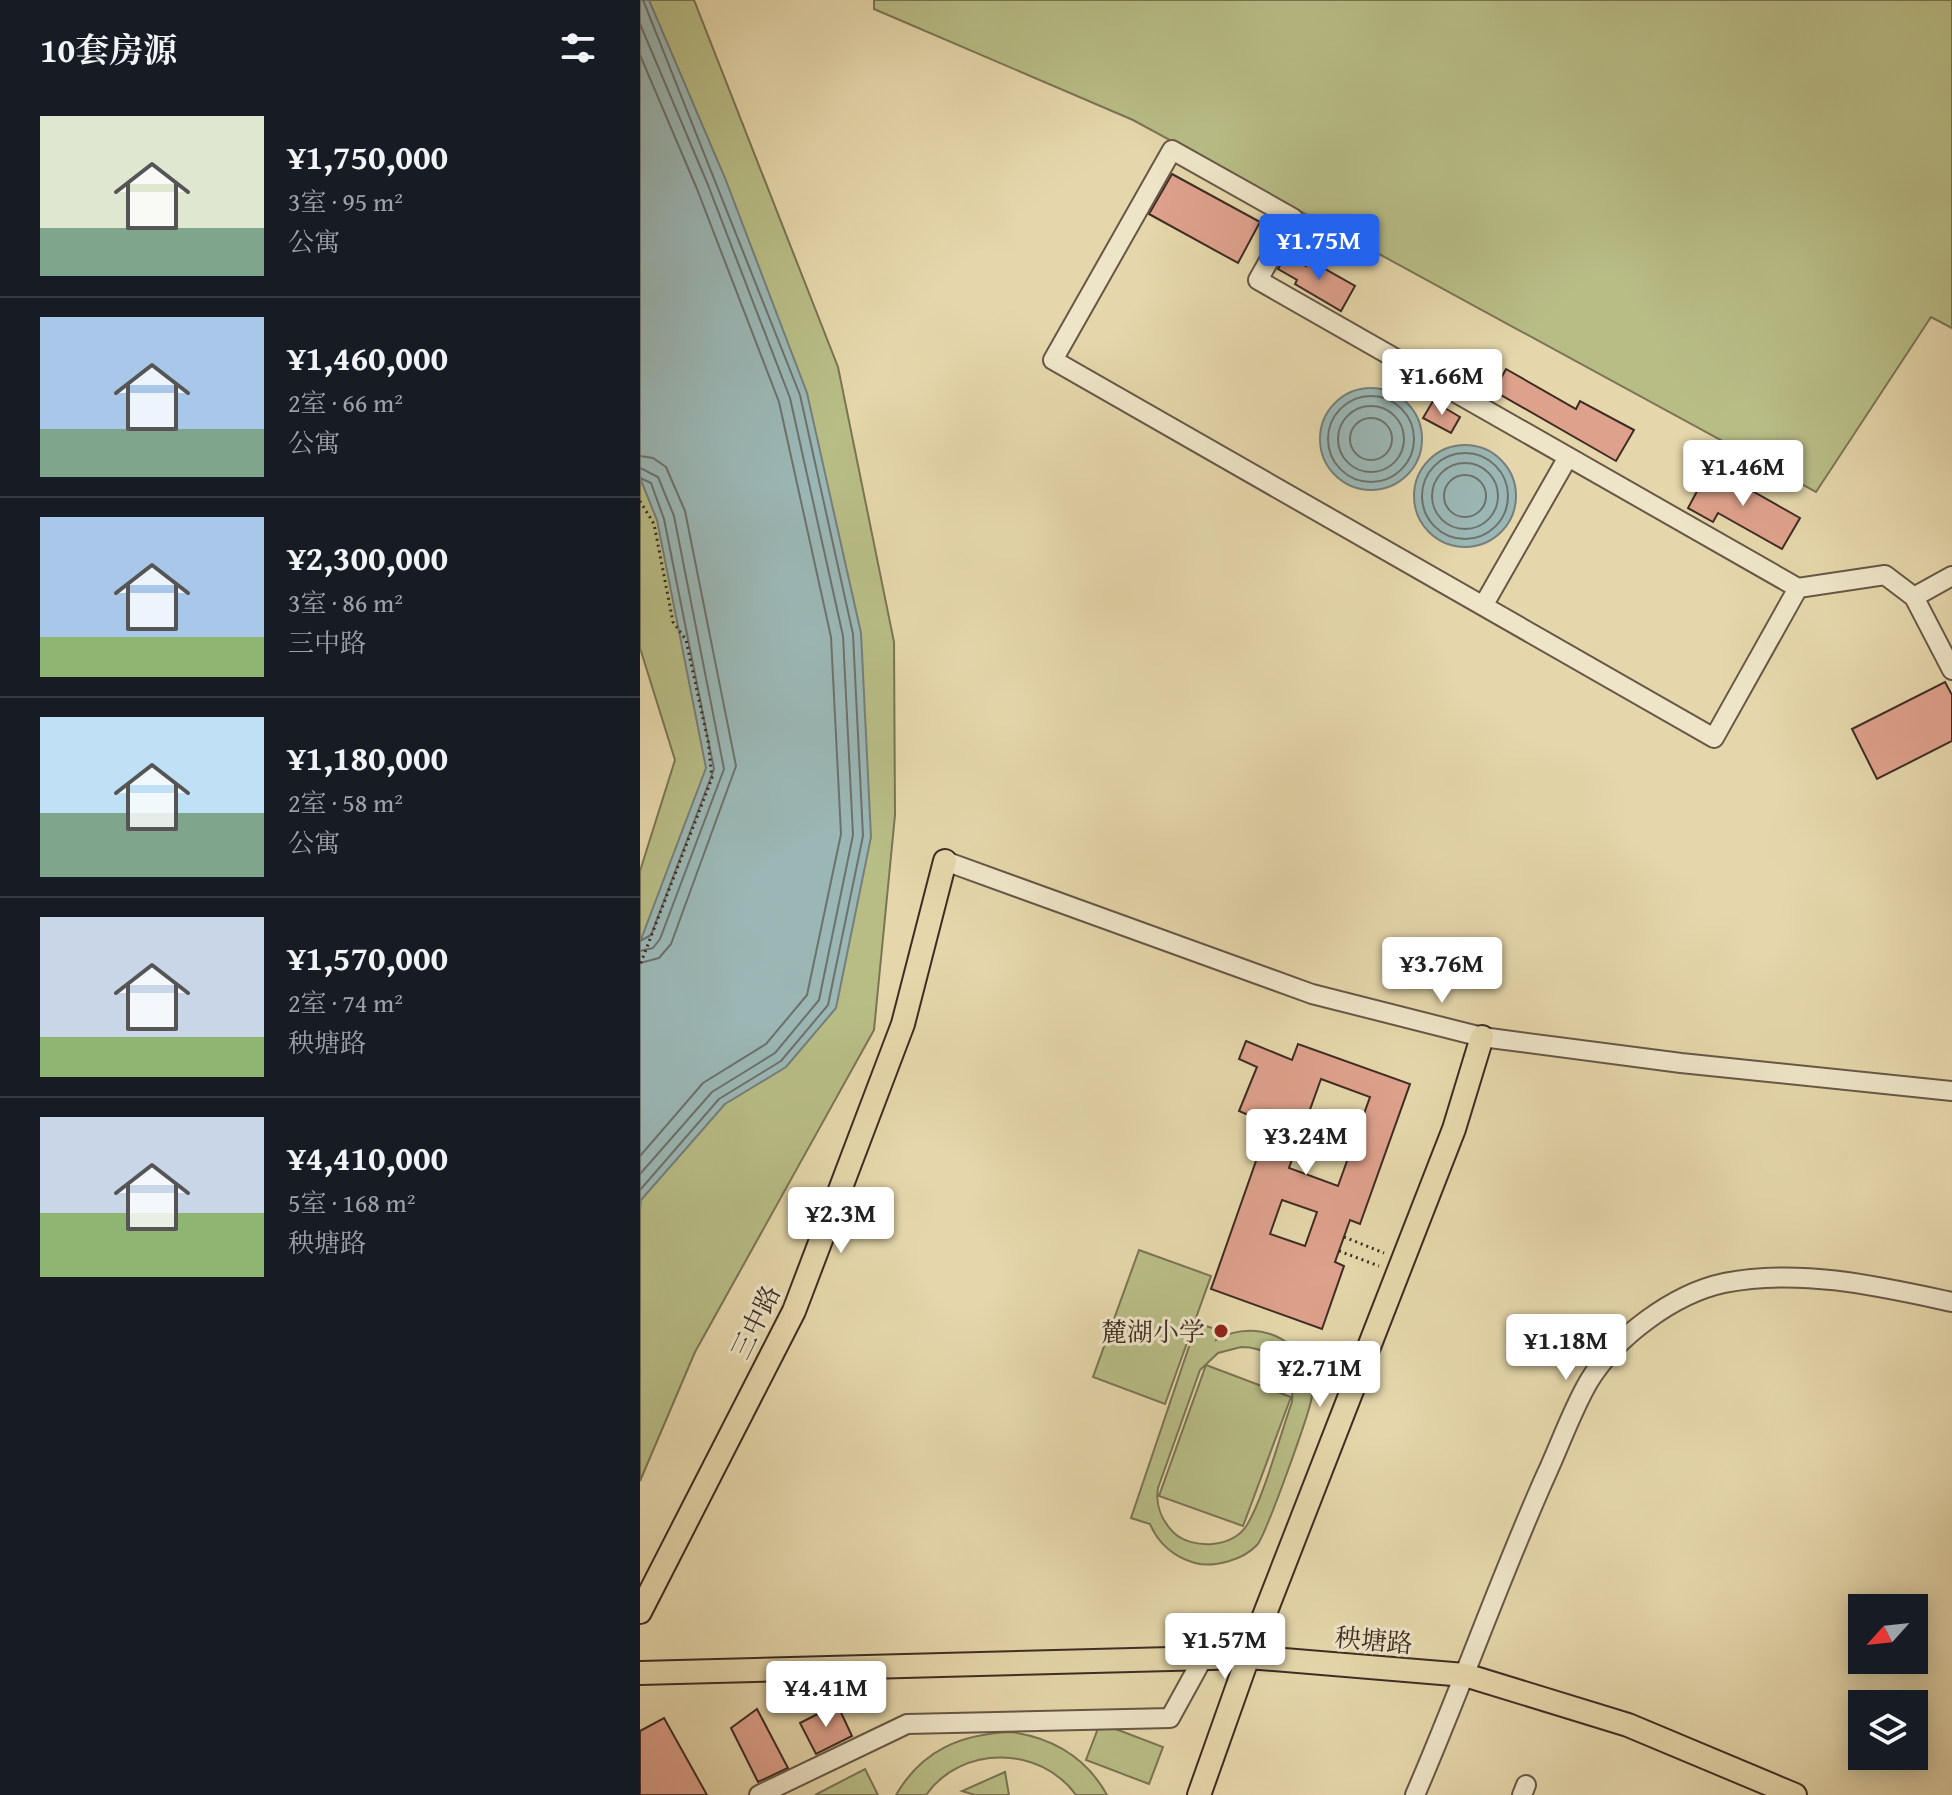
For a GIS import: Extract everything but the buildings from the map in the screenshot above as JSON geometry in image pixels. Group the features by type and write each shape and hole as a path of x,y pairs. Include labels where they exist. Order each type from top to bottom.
{"main road":[{"name":"三中路","path":"640,1612 794,1311 903,1024 945,861"},
{"path":"1199,1795 1248,1657 1454,1129 1482,1037"},
{"name":"秧塘路","path":"640,1673 1248,1657 1465,1675 1628,1725 1795,1795"}],"street":[{"path":"1798,588 1714,738 1053,360 1172,150 1293,218 1258,280 1798,588 1885,575 1914,597 1952,670"},
{"path":"1483,606 1568,457"},
{"path":"1914,597 1952,576"},
{"path":"945,861 1312,994 1482,1037 1681,1063 1952,1091"},
{"path":"1415,1795 1506,1565 1589,1381 1615,1349 1658,1313 1686,1296 1722,1284 1756,1279 1860,1283 1952,1302"},
{"path":"770,1793 907,1724 1170,1718 1203,1658"}],"path":[{"path":"640,501 654,524 673,622 686,640 708,741 712,778 640,965"},
{"path":"1344,1237 1400,1266"},
{"path":"1339,1251 1400,1266"}],"green space":[{"path":"640,0 694,0 838,367 894,642 895,815 874,1030 695,1352 640,1481 640,871 675,760 640,648"},
{"path":"874,0 1952,0 1952,328 1931,317 1816,492 1133,120 874,9"},
{"path":"1139,1250 1211,1276 1165,1404 1093,1377"},
{"path":"1197,1323 1218,1330 1216,1340 1249,1331 1266,1333 1294,1348 1304,1361 1312,1395 1288,1472 1257,1545 1228,1562 1195,1563 1168,1548 1150,1524 1131,1518","holes":["1241,1347 1252,1348 1279,1362 1290,1380 1292,1402 1266,1482 1247,1525 1241,1533 1223,1542 1191,1542 1174,1533 1166,1523 1160,1512 1158,1488 1200,1370 1218,1353"]},
{"path":"1206,1365 1291,1397 1243,1526 1159,1496"},
{"path":"1100,1723 1163,1747 1149,1784 1086,1760"},
{"path":"1011,1732 1041,1739 1067,1752 1089,1770 1107,1795 1076,1795 1061,1779 1043,1767 1023,1760 1001,1758 980,1760 960,1767 941,1778 926,1795 896,1795 918,1766 944,1747 976,1736"},
{"path":"865,1769 878,1795 815,1795"},
{"path":"1005,1772 1009,1795 975,1795 962,1791"}],"water":[{"path":"640,0 649,0 725,178 807,393 861,633 871,837 836,1008 786,1067 725,1104 641,1200 640,1210 640,942 706,768 657,520 640,478"},
{"path":"1371,388 1391,392 1407,403 1418,419 1422,439 1418,459 1407,475 1391,486 1371,490 1351,486 1335,475 1324,459 1320,439 1324,419 1335,403 1351,392"},
{"path":"1465,445 1485,449 1501,460 1512,476 1516,496 1512,516 1501,532 1485,543 1465,547 1445,543 1429,532 1418,516 1414,496 1418,476 1429,460 1445,449"}],"place":[{"name":"麓湖小学","path":"1221,1331"}]}
